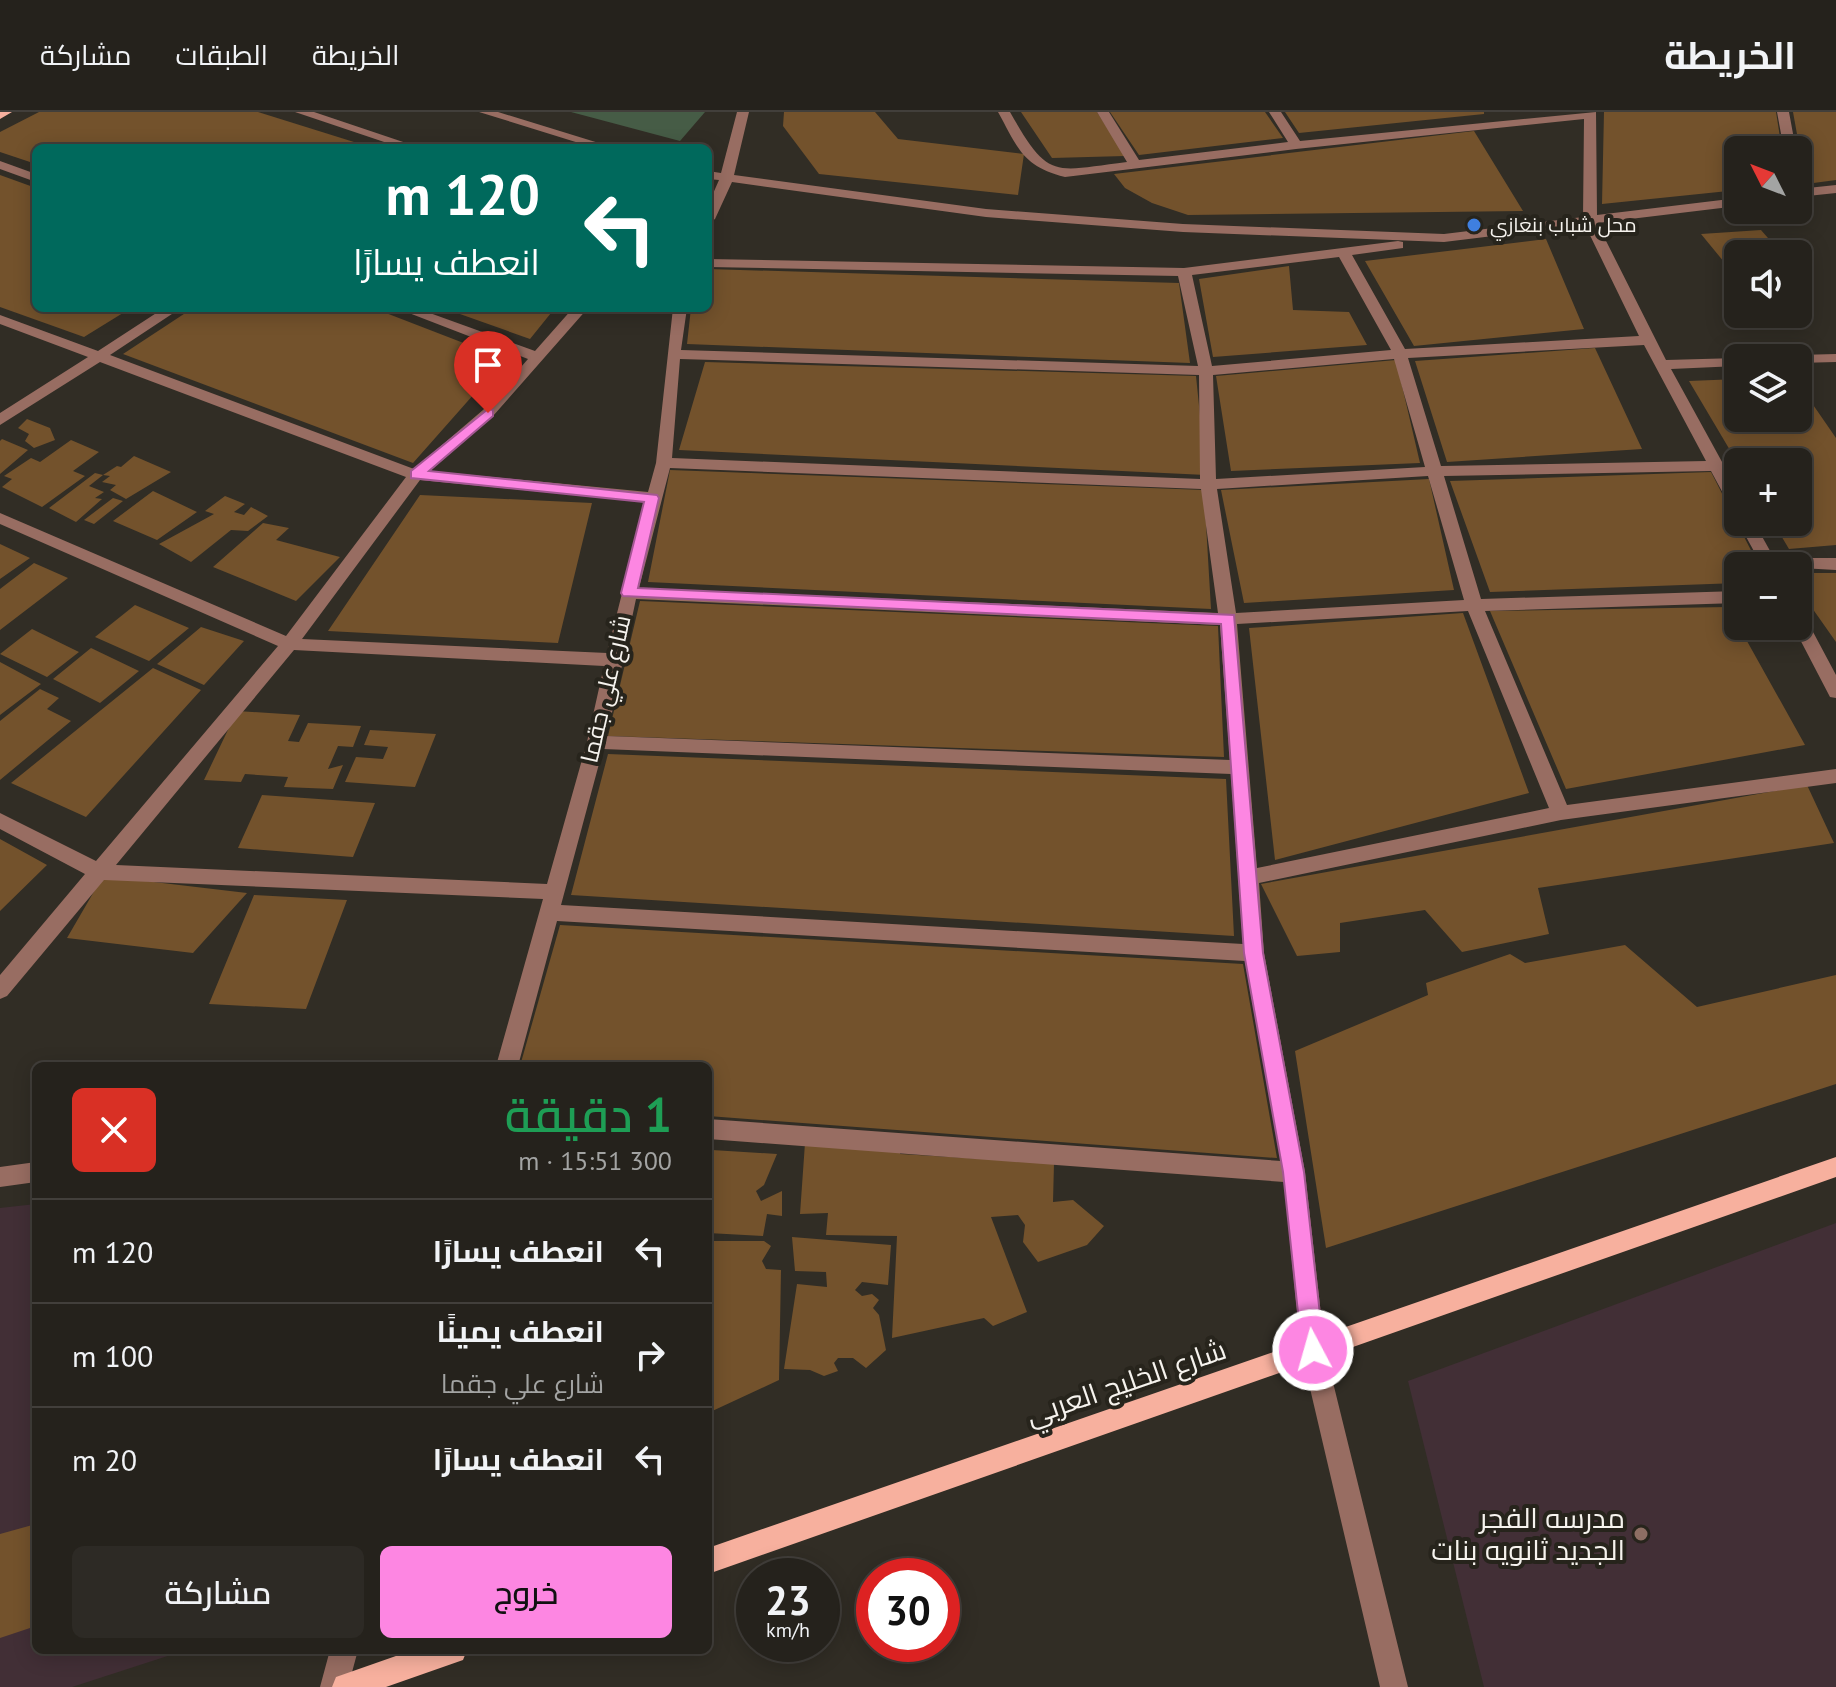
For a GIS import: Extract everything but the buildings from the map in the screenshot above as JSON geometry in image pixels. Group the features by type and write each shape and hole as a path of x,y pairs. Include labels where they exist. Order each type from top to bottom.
{"main road":[{"path":"0,115 6,112"},
{"name":"شارع الخليج العربي","path":"712,1560 1836,1167"},
{"path":"346,1687 441,1654"}],"street":[{"path":"301,112 402,144"},
{"path":"485,112 595,144"},
{"path":"712,210 726,180 743,112"},
{"path":"1004,112 1032,160 1042,168 1065,173 1590,113 1590,222 1661,365 1724,479"},
{"path":"1103,112 1134,163"},
{"path":"1275,112 1296,145"},
{"path":"1783,112 1787,136"},
{"path":"0,165 32,177"},
{"path":"712,176 986,213 1183,228 1444,238"},
{"path":"1812,191 1836,189"},
{"path":"712,263 1184,272 1724,204"},
{"path":"1344,253 1400,354 1437,471 1474,605 1561,813"},
{"path":"1184,272 1206,371 1208,484 1228,619 1237,767 1254,953 1294,1172 1313,1350 1394,1687"},
{"path":"0,420 167,312"},
{"path":"414,312 537,357"},
{"path":"0,990 289,644 416,475 488,413 577,312"},
{"name":"شارع علي جقما","path":"508,1062 596,742 652,498 664,463 679,312"},
{"path":"0,319 416,475 652,498"},
{"path":"673,354 1206,371 1400,354 1649,340"},
{"path":"1812,359 1836,358"},
{"path":"1661,365 1724,363"},
{"path":"664,463 1208,484 1437,471 1717,466"},
{"path":"0,518 289,644 614,660"},
{"path":"1812,564 1836,564"},
{"path":"629,593 1228,619 1474,605 1724,597"},
{"path":"1809,640 1836,692"},
{"path":"596,742 1237,767"},
{"path":"1247,878 1561,813 1836,776"},
{"path":"0,820 99,872 1254,953"},
{"path":"712,1129 1294,1172"},
{"path":"0,1177 32,1173"},
{"path":"334,1687 343,1654"}],"shaded area":[{"path":"32,1204 32,1654 174,1654 72,1687 0,1687 0,1208"},
{"name":"مدرسه الفجر الجديد ثانويه بنات","path":"1836,1223 1836,1687 1484,1687 1408,1381"}],"green space":[{"path":"571,112 705,112 680,141"}],"place":[{"name":"محل شباب بنغازي","path":"1474,225"},
{"name":"مدرسه الفجر الجديد ثانويه بنات","path":"1641,1534"}],"route":[{"path":"488,413 416,475 652,498 629,593 1228,619 1237,767 1254,953 1294,1172 1313,1350"}]}
